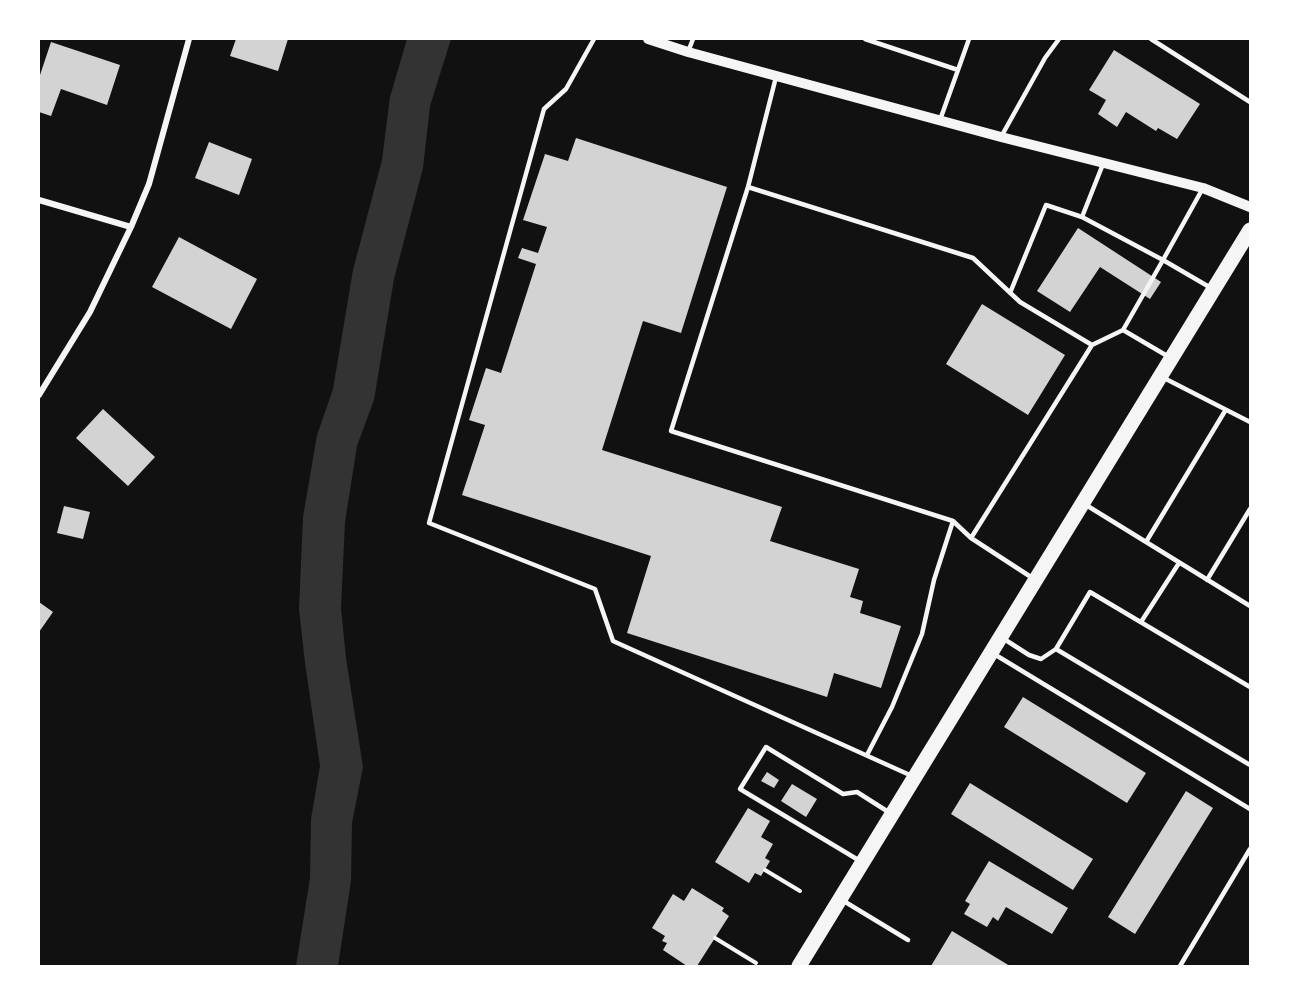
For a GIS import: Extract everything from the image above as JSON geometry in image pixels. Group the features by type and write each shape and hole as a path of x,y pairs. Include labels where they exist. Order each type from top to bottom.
{"main road":[{"path":"799,966 1250,230"}],"street":[{"path":"39,395 90,312 131,227 149,184 189,39"},
{"path":"648,39 688,52 1001,137 1203,188 1250,207"},
{"path":"39,200 131,227"}],"lane":[{"path":"594,39 566,89 544,109 429,523 596,589 613,641 915,777"},
{"path":"688,52 693,39"},
{"path":"865,39 958,70"},
{"path":"940,120 969,39"},
{"path":"1001,137 1045,58 1059,39"},
{"path":"1151,39 1250,102"},
{"path":"777,76 748,188 671,431 953,521 971,538 1036,581"},
{"path":"1082,217 1104,163"},
{"path":"748,188 973,258 1020,302 1092,345"},
{"path":"971,538 1092,345 1123,330 1203,188"},
{"path":"1010,293 1046,205 1082,217 1213,289"},
{"path":"1123,330 1172,358"},
{"path":"1161,376 1250,422"},
{"path":"1146,542 1225,411"},
{"path":"1084,503 1250,606"},
{"path":"1207,580 1250,509"},
{"path":"867,755 892,707 922,634 934,580 953,521"},
{"path":"1142,622 1179,563"},
{"path":"1001,637 1029,655 1041,659 1056,650 1090,592 1250,687"},
{"path":"1056,650 1250,765"},
{"path":"992,653 1250,809"},
{"path":"862,863 740,789 745,780 766,747 843,794 857,792 892,814"},
{"path":"1180,966 1250,849"},
{"path":"840,899 908,940"}],"path":[{"path":"765,870 800,891"},
{"path":"715,938 756,963"}],"shaded area":[{"path":"407,39 451,39 430,106 423,168 394,279 374,400 357,446 345,522 341,608 346,658 363,767 352,823 351,881 338,966 296,966 310,878 311,819 320,766 299,609 303,517 317,435 333,389 353,270 382,160 390,97"}],"building":[{"path":"236,39 288,39 278,71 230,56"},
{"path":"51,42 120,65 107,105 61,89 51,116 39,112 39,78"},
{"path":"1114,50 1200,104 1177,139 1158,128 1156,131 1126,112 1117,127 1098,114 1106,100 1089,90"},
{"path":"576,138 727,187 681,333 643,321 602,450 782,507 770,541 859,569 850,597 863,601 860,613 901,626 881,688 834,673 827,697 627,633 651,556 462,495 485,425 469,420 486,368 501,373 536,264 518,258 522,248 538,253 547,227 523,220 545,154 568,161"},
{"path":"209,142 252,159 239,195 195,178"},
{"path":"1078,228 1161,282 1150,299 1100,267 1070,312 1037,291"},
{"path":"179,237 257,279 231,329 152,287"},
{"path":"982,304 1065,355 1028,415 946,364"},
{"path":"103,409 155,457 128,486 76,438"},
{"path":"64,506 90,512 83,539 57,533"},
{"path":"39,602 53,612 39,632"},
{"path":"1023,697 1146,773 1127,803 1004,727"},
{"path":"767,772 779,780 774,788 761,781"},
{"path":"970,783 1093,859 1073,890 951,814"},
{"path":"792,784 817,799 806,817 781,801"},
{"path":"1186,791 1213,808 1135,934 1108,917"},
{"path":"748,808 770,821 761,837 773,844 765,858 770,861 761,876 755,873 749,883 715,862"},
{"path":"989,861 1068,908 1052,934 1006,907 998,921 993,917 987,927 964,914 970,904 965,901"},
{"path":"692,888 724,908 722,911 729,916 697,966 687,966 663,950 667,943 662,941 665,936 652,928 673,894 684,901"},
{"path":"952,931 1010,966 931,966"}]}
